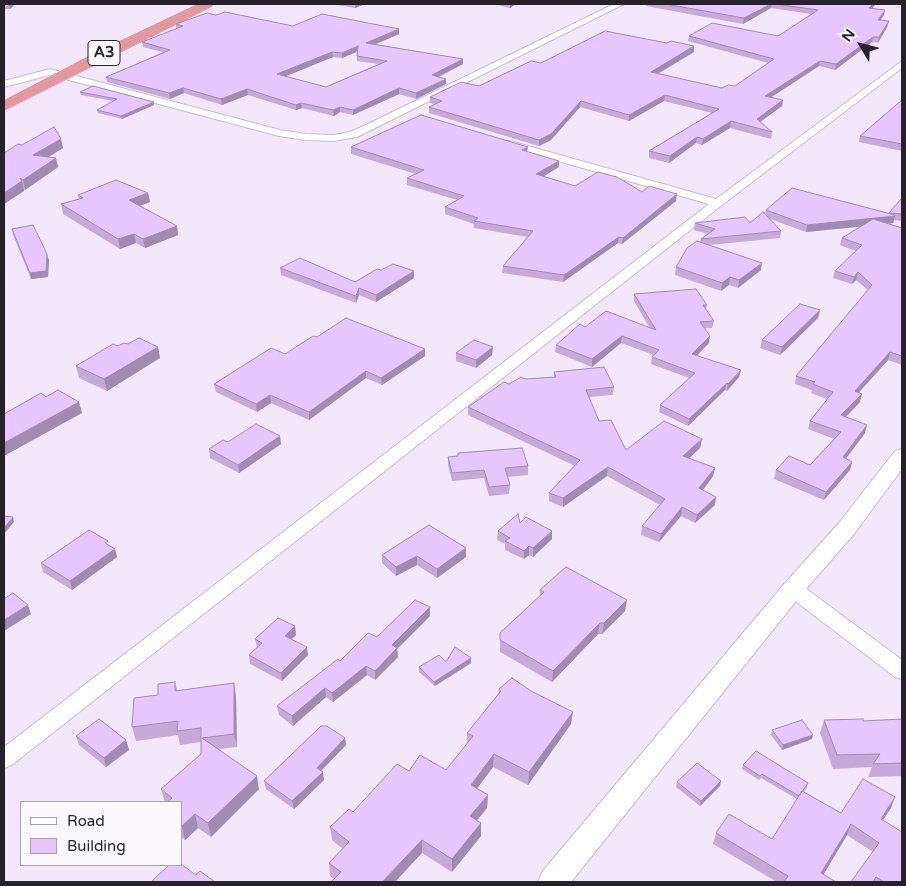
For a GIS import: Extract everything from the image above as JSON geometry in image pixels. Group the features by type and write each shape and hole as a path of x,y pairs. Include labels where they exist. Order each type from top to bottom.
{"highway":[{"name":"A3","path":"4,106 56,74 190,4"},
{"name":"A3","path":"127,38 207,4"},
{"name":"A3","path":"7,90 56,74"}],"street":[{"path":"56,74 279,132 306,137 334,138 353,135 620,4"},
{"path":"4,759 718,203 902,64"},
{"path":"403,111 421,117"},
{"path":"493,139 718,203"},
{"path":"553,882 793,589 846,529 902,455"},
{"path":"793,589 902,671"}],"building":[{"path":"665,4 771,4 744,18"},
{"path":"776,4 873,4 869,8 885,10 878,20 889,21 879,37 873,37 836,64 820,61 765,96 783,100 757,119 772,132 731,121 703,139 697,137 670,156 649,151 719,109 665,95 629,115 581,101 551,134 539,140 429,107 442,101 430,97 461,82 479,86 531,61 541,63 605,31 667,43 671,41 694,46 651,72 722,88 728,85 735,86 774,59 689,36 712,23 778,36 818,10"},
{"path":"225,12 293,26 322,14 399,29 366,43 463,59 432,75 446,79 416,93 399,88 353,110 340,107 333,110 301,103 296,105 247,89 221,99 183,88 169,93 106,77 170,50 142,42 183,26 176,24 207,13 216,15","holes":["358,46 357,56 387,61 326,87 277,74 332,52 342,53"]},
{"path":"93,86 154,102 121,116 97,110 117,99 80,92"},
{"path":"902,100 902,144 860,136"},
{"path":"421,115 528,147 522,150 559,161 536,174 575,186 598,172 617,177 642,192 649,186 677,194 623,238 619,237 564,275 503,266 533,231 474,221 478,218 445,207 464,196 407,178 424,170 351,147"},
{"path":"54,127 61,139 33,155 56,158 23,180 20,178 22,181 4,193 4,153 18,144 22,145"},
{"path":"116,180 148,193 129,200 177,226 143,239 134,234 118,239 61,204 83,198 78,195"},
{"path":"792,188 895,216 807,225 766,210"},
{"path":"902,198 902,214 889,213"},
{"path":"763,212 781,231 701,239 715,229 695,223 745,217 750,223"},
{"path":"873,219 902,228 902,356 890,352 855,391 862,394 841,415 867,425 843,457 852,462 826,492 776,470 789,456 810,465 841,432 810,421 833,392 813,384 815,382 796,376 872,285 858,272 854,277 835,271 862,245 842,238"},
{"path":"33,225 47,254 46,271 30,273 12,229"},
{"path":"697,241 762,263 739,280 730,277 722,283 676,267 687,248"},
{"path":"300,258 355,282 377,269 381,270 393,264 414,271 376,295 359,288 356,296 280,268"},
{"path":"696,289 707,305 703,305 714,321 700,322 710,336 692,354 741,370 689,419 660,405 695,373 652,357 659,350 622,336 592,359 556,345 580,324 585,327 606,311 656,330 634,294"},
{"path":"800,304 820,310 782,347 762,340"},
{"path":"346,318 425,349 381,378 366,371 309,412 270,395 256,404 214,384 271,348 285,354 313,336 317,337"},
{"path":"139,338 158,347 104,379 76,366 113,344 118,346 124,343 128,344"},
{"path":"474,340 493,347 476,360 456,353"},
{"path":"604,367 614,387 586,390 599,421 611,420 626,450 664,421 702,439 683,456 715,468 699,488 716,497 697,515 682,507 661,534 642,526 665,499 608,467 563,498 549,493 580,460 468,407 504,382 509,384 521,377 525,379 556,377 554,372"},
{"path":"58,390 79,402 4,443 4,414 41,393 46,397"},
{"path":"256,424 280,436 238,465 209,449 223,440 228,442"},
{"path":"522,448 528,466 505,468 510,485 489,487 484,470 452,473 448,457 458,456 458,453"},
{"path":"518,514 520,523 526,517 552,531 533,548 529,546 524,551 505,541 510,538 498,531"},
{"path":"4,516 13,517 4,528"},
{"path":"429,525 466,548 437,569 417,556 396,567 382,555"},
{"path":"89,530 108,541 105,543 115,549 70,581 41,563"},
{"path":"566,567 627,600 604,623 600,623 553,671 500,640 500,633 544,592 540,590"},
{"path":"13,593 28,605 4,620 4,599"},
{"path":"415,600 430,607 392,645 397,648 375,671 366,666 332,693 325,688 292,716 277,706 338,659 340,661 368,633 377,637"},
{"path":"278,618 295,626 285,636 307,647 281,673 249,655 262,643 255,639"},
{"path":"455,647 471,658 434,682 419,667 439,655 446,662"},
{"path":"512,678 531,691 573,712 529,772 494,754 471,785 488,795 470,816 481,823 452,859 422,840 382,882 331,882 341,872 329,863 349,842 330,827 349,809 353,812 397,764 409,771 420,755 446,770 473,736 467,733 501,691 499,689"},
{"path":"175,682 175,691 234,683 234,734 202,738 257,776 208,823 195,814 182,826 182,801 168,801 172,798 161,789 201,754 201,728 177,731 178,721 132,727 134,698 158,695 158,684"},
{"path":"99,719 126,740 104,758 76,736"},
{"path":"863,719 863,721 902,719 902,763 873,764 880,754 837,755 824,720"},
{"path":"802,720 813,735 783,745 772,730"},
{"path":"321,726 327,726 345,738 317,768 323,772 292,801 264,781"},
{"path":"756,751 808,783 799,796 743,765"},
{"path":"697,763 721,781 701,801 677,782"},
{"path":"863,779 895,797 881,819 902,832 902,882 884,882 876,877 873,882 851,882 879,843 851,824 821,873 836,882 784,882 788,876 716,833 729,814 772,839 802,791 841,813"},
{"path":"182,865 196,875 200,871 215,882 151,882 168,866"}]}
